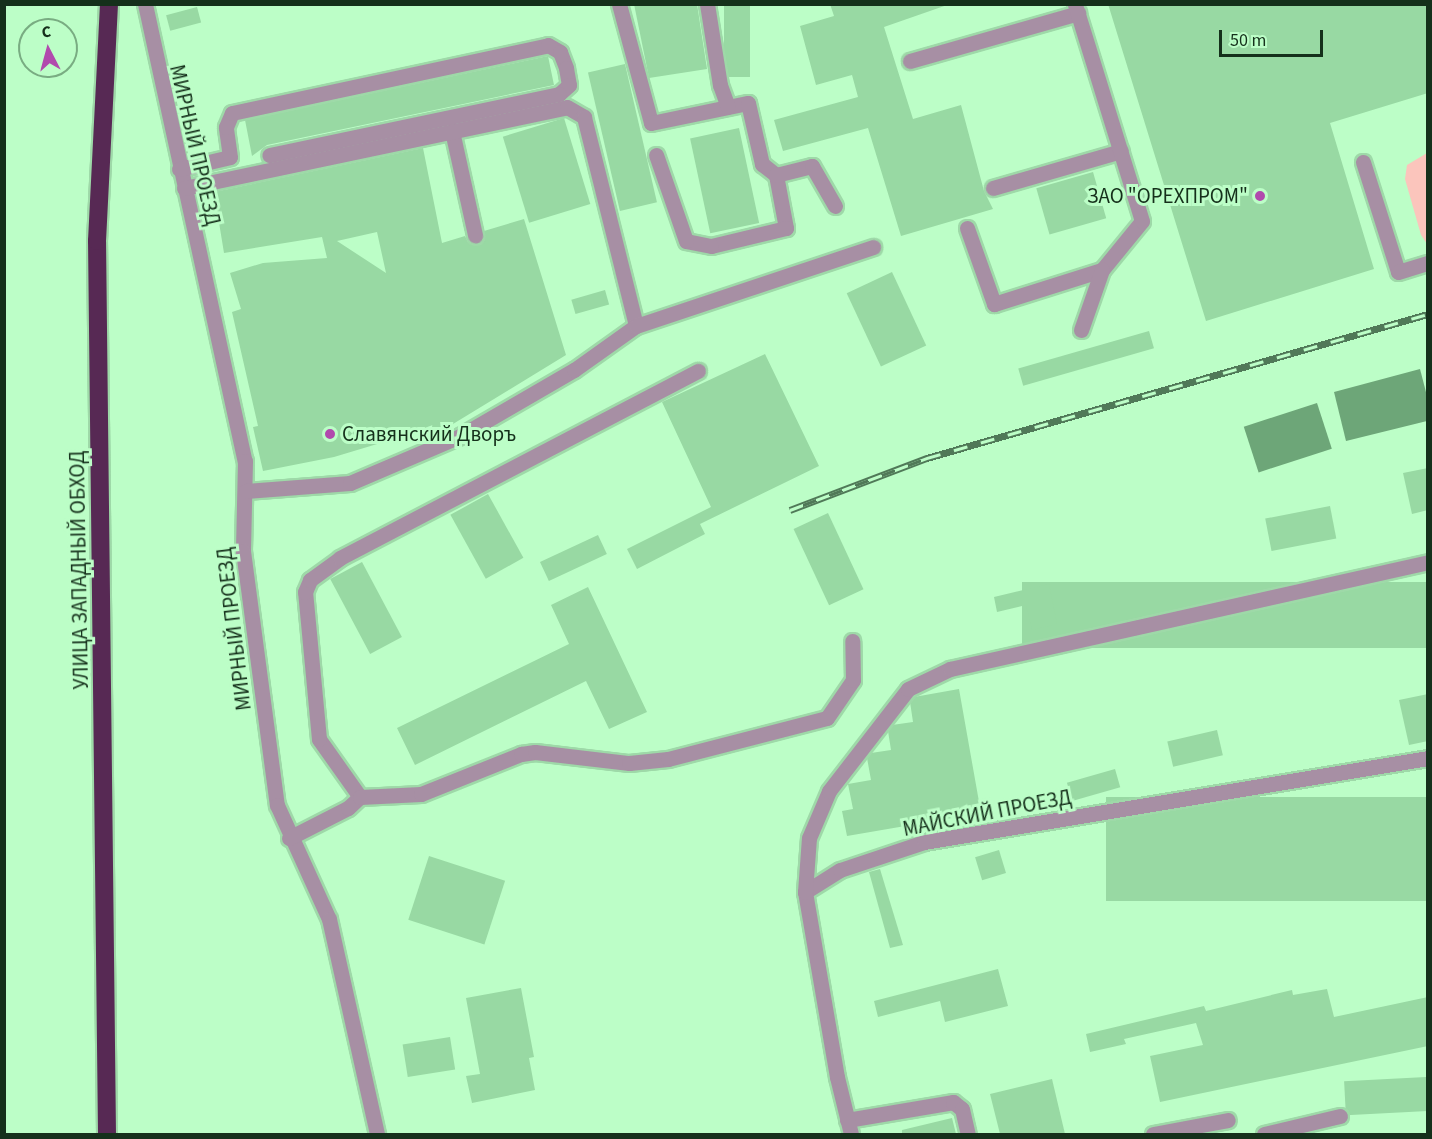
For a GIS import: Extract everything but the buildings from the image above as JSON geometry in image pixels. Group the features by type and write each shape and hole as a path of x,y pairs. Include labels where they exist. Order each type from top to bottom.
{"highway":[{"name":"УЛИЦА ЗАПАДНЫЙ ОБХОД","path":"98,1134 89,242 99,4"},
{"name":"УЛИЦА ЗАПАДНЫЙ ОБХОД","path":"108,1134 97,241 109,4"}],"street":[{"name":"МИРНЫЙ ПРОЕЗД","path":"145,4 183,188 244,461 245,577 277,805 289,838 329,919 377,1134"},
{"path":"619,4 651,123 748,103 762,164 776,175 786,228 711,246 686,241 656,155"},
{"path":"707,4 720,85 728,107"},
{"path":"910,61 1076,9 1142,221 1102,270 1081,330"},
{"path":"179,169 230,157 226,127 232,113 548,45 560,52 566,68 568,85 560,94 269,155"},
{"path":"183,188 567,107 584,117 636,326"},
{"path":"452,131 475,235"},
{"path":"993,188 1121,151"},
{"path":"1363,162 1398,272 1428,263"},
{"path":"776,175 812,166 835,206"},
{"path":"967,228 994,304 1102,270"},
{"path":"246,491 351,483 460,436 574,370 636,326 873,247"},
{"path":"360,797 319,739 305,592 310,580 340,558 698,372"},
{"path":"968,1134 962,1109 953,1102 849,1127 805,892 809,838 829,791 908,688 950,669 1428,562"},
{"path":"289,838 348,808 360,797 421,794 521,754 535,752 628,764 668,759 827,718 853,680 852,641"},
{"name":"МАЙСКИЙ ПРОЕЗД","path":"805,892 840,870 924,842 1428,758"},
{"path":"1264,1134 1340,1116"},
{"path":"1153,1134 1228,1120"}],"shaded area":[{"path":"1427,153 1427,244 1421,235 1405,179 1407,165"},
{"path":"1420,369 1427,396 1427,421 1346,441 1334,392"},
{"path":"1317,403 1332,449 1259,472 1244,427"}],"railway":[{"path":"790,510 927,458 1428,314"}],"place":[{"name":"ЗАО \"ОРЕХПРОМ\"","path":"1260,196"},
{"name":"Cлавянский Дворъ","path":"330,434"}]}
